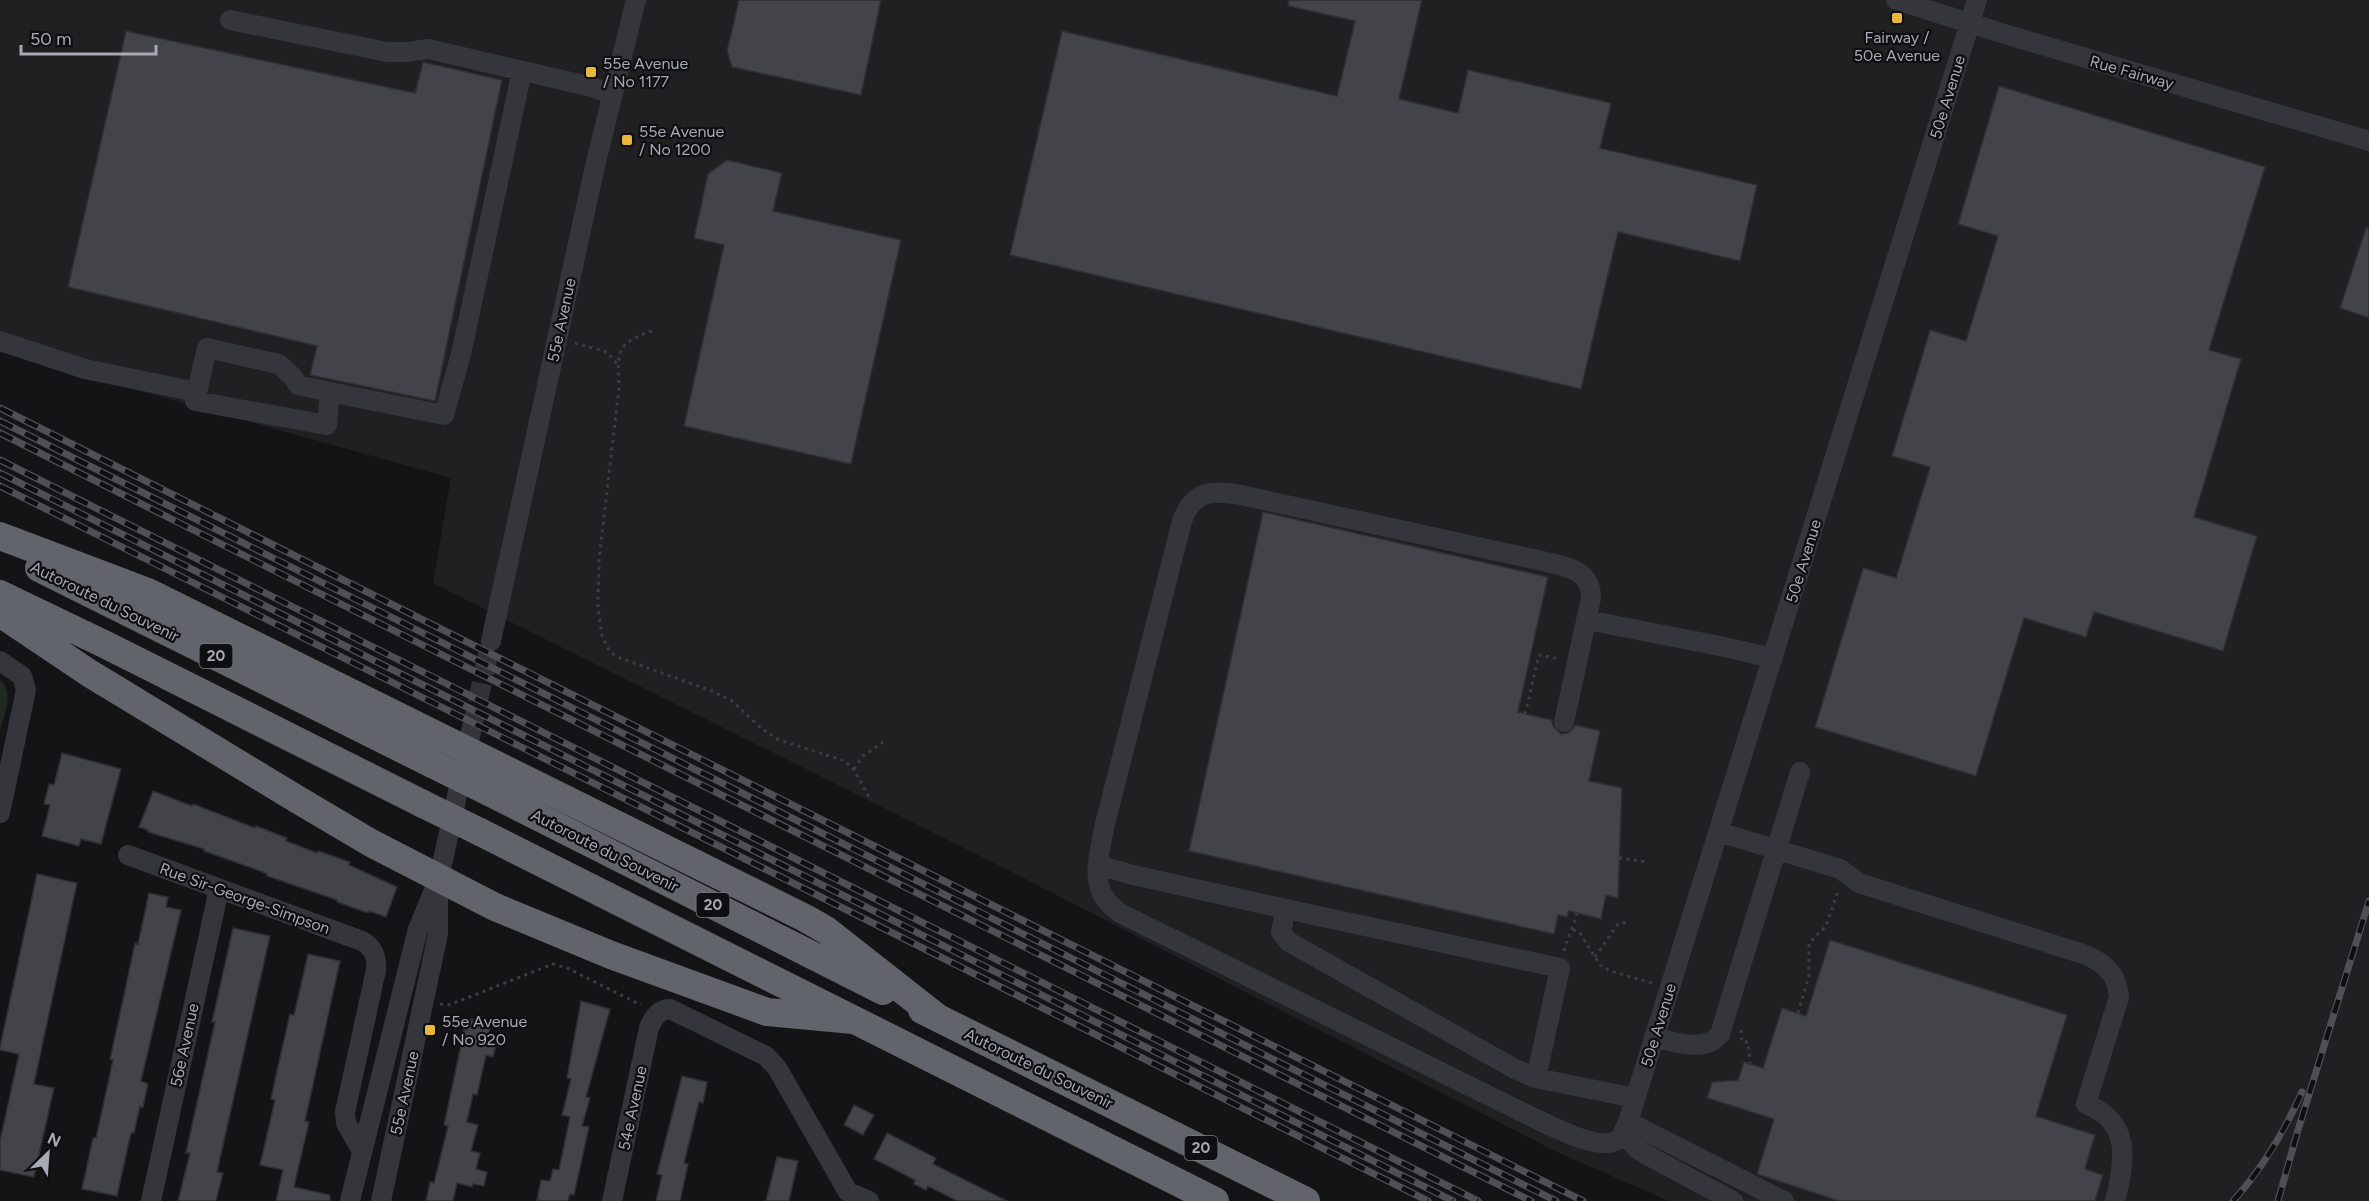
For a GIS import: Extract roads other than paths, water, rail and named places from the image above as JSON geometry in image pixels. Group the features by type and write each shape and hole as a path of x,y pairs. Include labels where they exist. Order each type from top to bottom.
{"highway":[{"path":"0,536 148,592 469,741 826,930 938,1018"},
{"name":"Autoroute du Souvenir","path":"0,548 1305,1201"},
{"name":"20","path":"0,594 115,649 1215,1201"},
{"path":"0,614 89,673 291,796 362,837 495,907 566,937 767,1012 853,1020"}],"street":[{"name":"55e Avenue","path":"491,641 612,94 636,0"},
{"name":"Rue Fairway","path":"1896,0 2369,141"},
{"name":"50e Avenue","path":"1626,1127 1977,0"},
{"path":"230,20 387,52 428,49 612,94"},
{"path":"330,392 327,425 195,401 207,348 279,364 298,385 444,415 461,354 522,71"},
{"path":"0,342 85,369 197,392"},
{"path":"1564,722 1587,620 1591,588 1581,573 1571,568 1241,495 1217,492 1197,497 1182,521 1104,828 1098,865 1098,887 1106,903 1122,914 1544,1123 1582,1139 1599,1143 1618,1140 1626,1127"},
{"path":"1587,620 1773,658"},
{"path":"0,661 22,676 26,690 0,813"},
{"name":"55e Avenue","path":"350,1201 418,929 439,878 469,741"},
{"path":"1654,1037 1677,1043 1701,1044 1712,1042 1720,1034 1800,772"},
{"path":"1719,832 1840,869 1859,884 2083,954 2106,966 2118,986 2119,997 2086,1104 2097,1108 2112,1120 2119,1131 2123,1149 2115,1201"},
{"name":"Rue Sir-George-Simpson","path":"128,855 362,941 375,954 376,970 345,1112 346,1123 362,1151"},
{"path":"1098,865 1133,875 1560,968 1536,1078"},
{"name":"55e Avenue","path":"381,1201 438,934 439,878"},
{"name":"56e Avenue","path":"151,1201 219,889"},
{"path":"1286,909 1281,932 1289,942 1515,1070 1536,1078 1635,1098"},
{"name":"54e Avenue","path":"612,1201 648,1036 649,1011 665,1009 677,1011 766,1056 777,1068 844,1196"},
{"path":"376,1097 402,1102"},
{"path":"1626,1127 1636,1148 1734,1201"},
{"path":"1626,1127 1784,1201"},
{"path":"844,1196 869,1201"}],"tunnel":[{"path":"471,732 491,641"}],"railway":[{"path":"0,408 1583,1201"},
{"path":"0,421 1556,1201"},
{"path":"0,433 1531,1201"},
{"path":"0,460 1478,1201"},
{"path":"0,473 1453,1201"},
{"path":"0,486 1428,1201"},
{"path":"2278,1201 2369,901"},
{"path":"2233,1201 2254,1176 2272,1149 2302,1092"}],"place":[{"name":"Fairway / 50e Avenue","path":"1897,18"},
{"name":"55e Avenue / No 1177","path":"591,72"},
{"name":"55e Avenue / No 1200","path":"627,140"},
{"name":"55e Avenue / No 920","path":"430,1030"}]}
